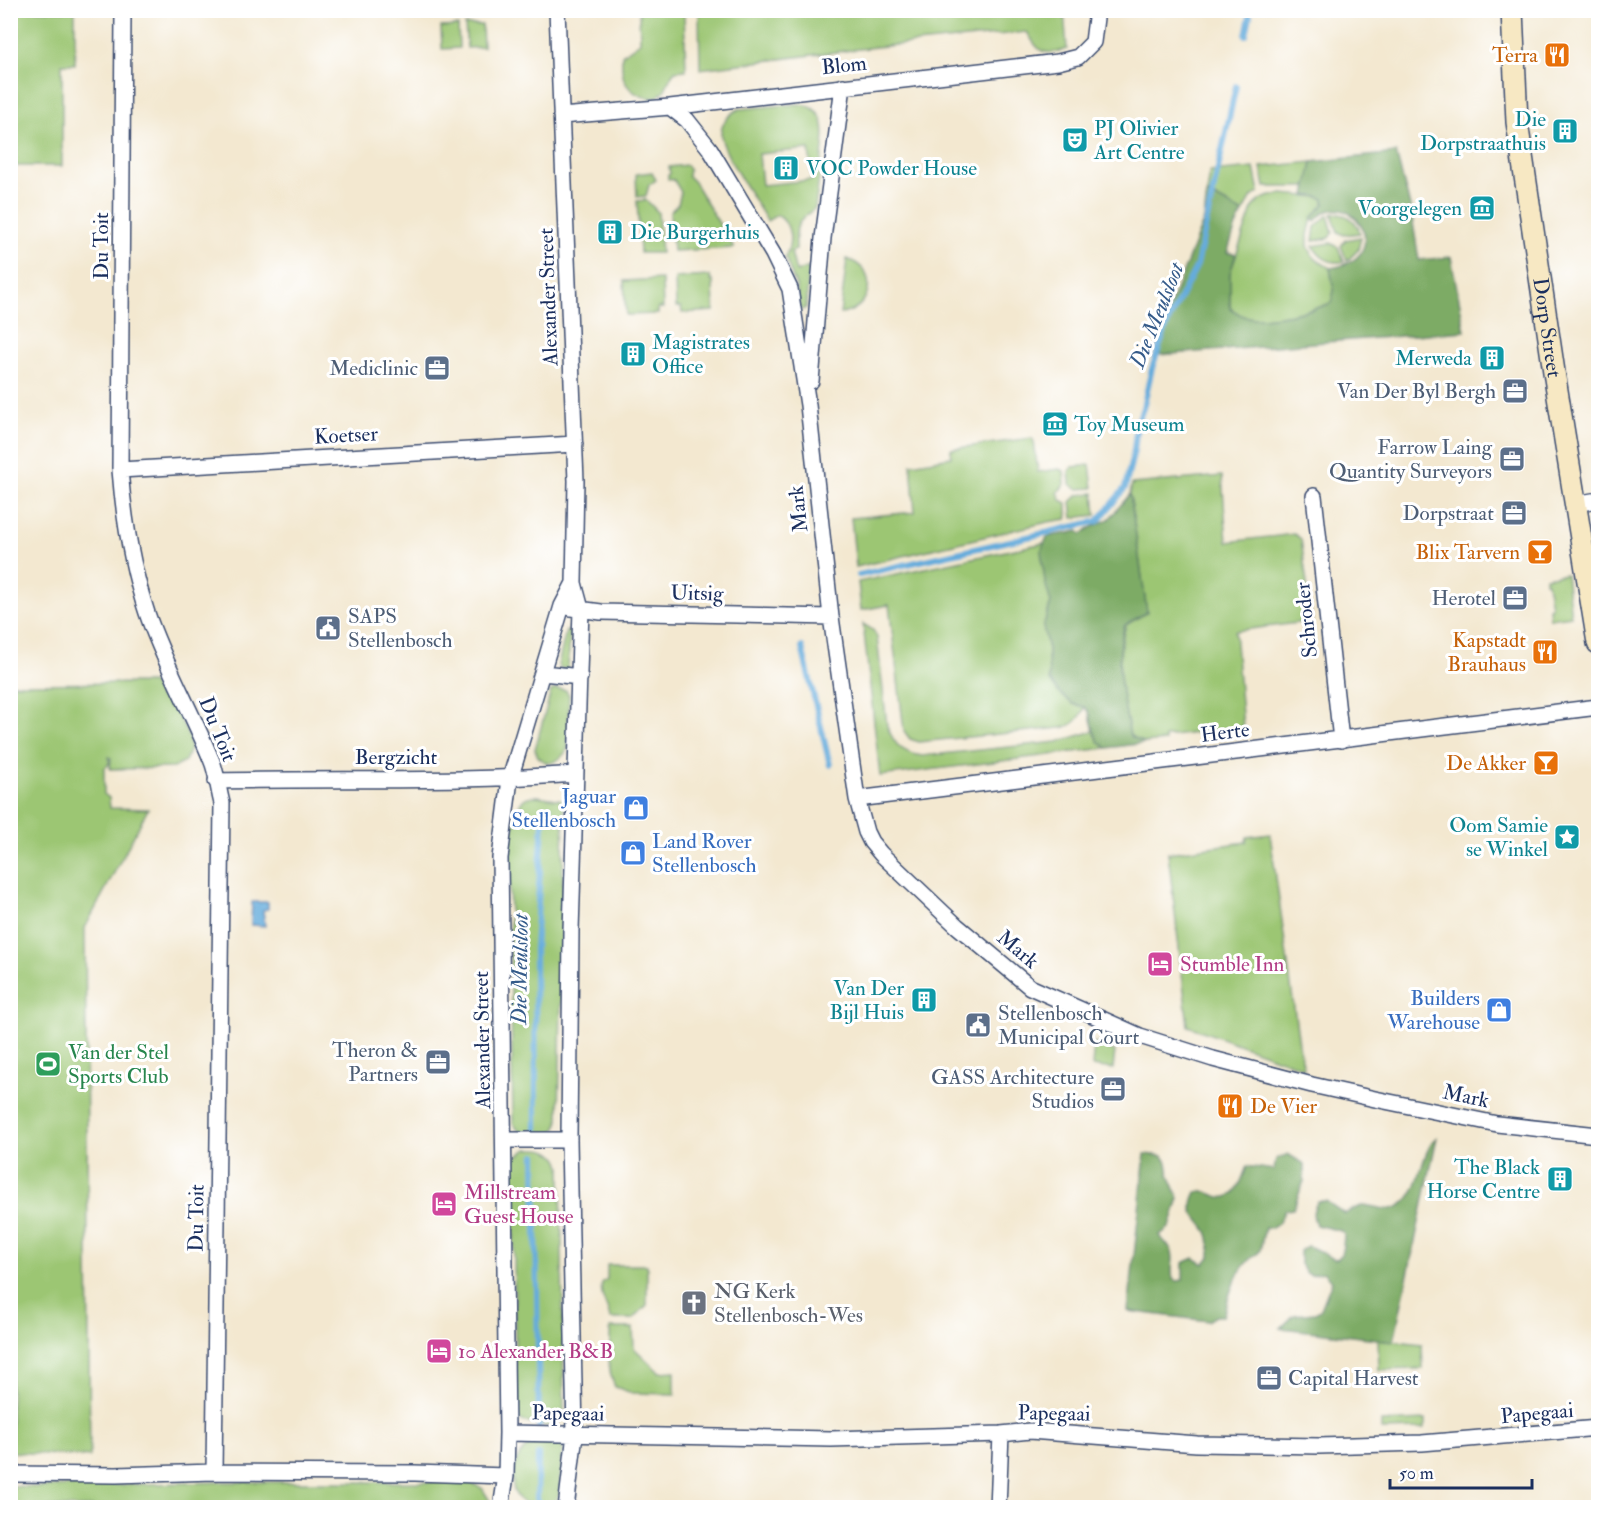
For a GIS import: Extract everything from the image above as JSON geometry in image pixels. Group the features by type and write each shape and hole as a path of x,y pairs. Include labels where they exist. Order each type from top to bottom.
{"street":[{"name":"Du Toit","path":"123,10 120,470 124,519 131,561 147,615 212,761 222,803 214,1472"},
{"name":"Alexander Street","path":"557,10 577,518 574,583 581,609 575,774 569,1140 575,1434 567,1508"},
{"name":"Blom","path":"561,116 670,107 1032,65 1078,57 1093,42 1097,10"},
{"name":"Dorp Street","path":"1512,10 1517,122 1575,504 1599,643"},
{"name":"Mark","path":"808,405 824,238 843,86"},
{"name":"Mark","path":"670,107 687,120 710,149 773,254 790,289 808,405 831,617 857,799 866,831 871,842 881,854 957,926 1030,987 1140,1036 1213,1059 1312,1085 1497,1124 1599,1135"},
{"name":"Koetser","path":"120,470 574,444"},
{"name":"Schroder","path":"1314,496 1341,740"},
{"path":"1575,504 1599,500"},
{"name":"Alexander Street","path":"501,1508 506,1476 507,1434 500,858 510,779 562,606 574,583"},
{"name":"Uitsig","path":"562,606 601,612 831,617"},
{"path":"543,673 580,677"},
{"name":"Herte","path":"857,799 1599,707"},
{"name":"Bergzicht","path":"216,781 309,778 510,779 575,774"},
{"path":"504,1140 569,1140"},
{"name":"Papegaai","path":"507,1434 831,1439 1001,1434 1030,1431 1197,1444 1319,1446 1422,1443 1599,1428"},
{"path":"998,1508 1001,1434"},
{"path":"10,1474 116,1475 214,1472 506,1476"}],"green space":[{"path":"11,10 75,11 75,64 62,64 62,166 11,166"},
{"path":"639,11 684,11 686,70 675,71 663,92 658,96 646,97 635,93 626,84 622,73 622,55 640,42"},
{"path":"699,11 1064,11 1067,49 1052,53 1042,51 1027,32 876,47 700,69"},
{"path":"465,25 482,25 483,47 467,48"},
{"path":"458,26 459,48 442,49 441,27"},
{"path":"797,104 808,106 821,118 824,135 815,208 800,221 796,235 796,249 791,252 796,272 809,267 806,308 802,310 785,257 790,240 786,224 777,215 767,221 733,165 723,142 721,130 724,123 732,113 739,109","holes":["809,149 812,180 762,185 759,154"]},
{"path":"1396,153 1411,210 1419,260 1451,257 1465,331 1160,355 1160,331 1204,219 1207,193 1243,213 1227,253 1236,254 1230,273 1230,308 1243,316 1256,318 1301,312 1331,303 1334,291 1330,268 1351,261 1362,251 1365,238 1361,226 1353,216 1341,210 1328,211 1315,221 1312,218 1324,204 1324,199 1305,195 1312,162"},
{"path":"1312,162 1309,183 1305,187 1265,187 1261,167"},
{"path":"686,165 689,169 688,176 694,182 734,248 673,251 670,212 678,204 681,192 674,180 668,179 669,167"},
{"path":"1254,168 1259,192 1252,197 1243,213 1207,193 1210,172"},
{"path":"652,172 656,180 649,185 646,196 637,197 636,174"},
{"path":"1282,194 1324,199 1324,204 1312,218 1308,246 1314,258 1330,268 1334,291 1331,303 1277,316 1256,318 1240,315 1230,308 1230,273 1252,209 1269,196"},
{"path":"646,200 658,212 661,253 640,253 637,201"},
{"path":"1332,214 1350,218 1360,233 1344,235 1338,232"},
{"path":"1328,215 1333,233 1330,238 1313,241 1315,227"},
{"path":"1361,237 1358,250 1347,261 1341,246 1345,240"},
{"path":"1331,243 1338,247 1344,262 1326,259 1313,246"},
{"path":"847,259 858,264 864,271 868,280 868,289 860,305 840,314"},
{"path":"710,276 713,281 714,311 682,313 681,307 676,307 675,278"},
{"path":"662,279 663,308 658,308 658,314 626,315 624,281"},
{"path":"1032,438 1038,472 1059,469 1064,471 1065,484 1058,492 1061,500 1067,503 1067,519 856,567 851,518 915,512 911,464 951,457 951,449"},
{"path":"1090,465 1093,488 1077,489 1070,484 1069,471 1072,467"},
{"path":"1222,476 1227,542 1294,534 1301,539 1312,621 1235,631 1243,727 1165,737 1165,741 1145,743 1130,736 1122,694 1120,667 1122,640 1126,625 1147,612 1130,494 1132,484"},
{"path":"1094,493 1096,515 1073,518 1071,502 1078,495"},
{"path":"1130,494 1147,612 1125,625 1121,639 1119,667 1130,736 1145,743 1107,748 1099,742 1089,712 1085,707 1073,704 1059,693 1049,680 1048,649 1043,626 1051,603 1045,582 1041,551 1047,537 1078,531 1082,534 1109,519"},
{"path":"1044,543 1042,562 1051,603 1043,626 1048,649 1049,679 1073,704 1085,707 1081,715 1073,724 1061,728 919,742 910,739 904,731 889,605 861,610 858,582"},
{"path":"1566,574 1571,616 1550,619 1549,608 1551,607 1545,577"},
{"path":"863,624 873,630 877,637 887,726 893,739 904,750 922,756 1057,742 1094,731 1099,742 1107,748 880,776"},
{"path":"566,631 570,632 568,669 560,668 558,665"},
{"name":"Van der Stel Sports Club","path":"152,683 159,697 170,698 189,738 190,749 185,761 174,768 110,769 111,758 109,757 109,764 104,769 104,794 109,798 110,808 148,809 85,928 90,1457 11,1452 11,684"},
{"path":"566,690 569,695 568,748 559,759 547,763 538,757 535,749 551,691"},
{"path":"530,796 563,800 564,805 559,1120 556,1129 551,1133 527,1134 518,1130 513,1123 509,863 517,812 523,800"},
{"path":"1270,834 1304,1068 1188,1026 1168,853 1246,842 1247,837"},
{"path":"1094,1043 1115,1051 1113,1069 1092,1066"},
{"path":"1437,1137 1394,1341 1281,1328 1294,1315 1315,1313 1321,1309 1332,1281 1323,1272 1311,1275 1306,1273 1300,1264 1300,1251 1307,1246 1337,1258 1343,1247 1344,1234 1341,1231 1316,1225 1313,1213 1318,1201 1326,1201 1345,1214 1362,1206 1395,1208 1411,1195 1426,1154"},
{"path":"527,1149 552,1153 561,1166 564,1409 560,1421 549,1425 526,1422 518,1418 516,1413 513,1167 515,1158"},
{"path":"1145,1154 1163,1156 1179,1198 1170,1227 1160,1235 1171,1249 1172,1275 1177,1281 1183,1280 1183,1263 1194,1258 1204,1264 1210,1257 1208,1235 1192,1210 1196,1192 1205,1192 1220,1197 1231,1196 1238,1188 1247,1166 1274,1170 1276,1159 1288,1154 1304,1164 1304,1181 1293,1209 1285,1210 1278,1224 1272,1228 1265,1227 1260,1251 1239,1272 1223,1316 1216,1316 1208,1321 1128,1311"},
{"path":"607,1265 647,1265 647,1305 633,1319 610,1319 601,1288 602,1283 607,1279"},
{"path":"610,1328 633,1328 634,1348 659,1372 675,1371 675,1394 632,1393 615,1387 609,1364"},
{"path":"1378,1339 1422,1344 1423,1369 1379,1370"},
{"path":"1425,1420 1425,1429 1381,1430 1381,1422"},
{"path":"549,1441 563,1444 559,1495 547,1506 529,1505 520,1500 515,1492 513,1471 522,1452 530,1445"},
{"path":"224,1482 468,1482 482,1488 490,1501 489,1508 11,1507 11,1486"}],"water":[{"path":"252,902 268,902 268,909 263,910 265,926 251,925"}],"waterway":[{"name":"Die Meulsloot","path":"1246,35 1250,16"},
{"name":"Die Meulsloot","path":"859,575 1098,521 1125,488 1134,450 1137,424 1152,368 1168,322 1197,265 1236,86"},
{"path":"802,647 830,765"},
{"name":"Die Meulsloot","path":"536,1132 535,949 543,823 549,808"},
{"name":"Die Meulsloot","path":"535,1155 539,1427"},
{"name":"Die Meulsloot","path":"537,1501 538,1455"}],"place":[{"name":"Terra","path":"1557,55"},
{"name":"Die Dorpstraathuis","path":"1565,131"},
{"name":"PJ Olivier Art Centre","path":"1075,140"},
{"name":"VOC Powder House","path":"786,168"},
{"name":"Voorgelegen","path":"1482,208"},
{"name":"Die Burgerhuis","path":"610,232"},
{"name":"Magistrates Office","path":"633,354"},
{"name":"Merweda","path":"1492,358"},
{"name":"Mediclinic","path":"437,368"},
{"name":"Van Der Byl Bergh","path":"1515,391"},
{"name":"Toy Museum","path":"1055,424"},
{"name":"Farrow Laing Quantity Surveyors","path":"1512,459"},
{"name":"Dorpstraat","path":"1514,513"},
{"name":"Blix Tarvern","path":"1540,552"},
{"name":"Herotel","path":"1515,598"},
{"name":"SAPS Stellenbosch","path":"328,628"},
{"name":"Kapstadt Brauhaus","path":"1545,652"},
{"name":"De Akker","path":"1546,763"},
{"name":"Jaguar Stellenbosch","path":"636,808"},
{"name":"Oom Samie se Winkel","path":"1567,837"},
{"name":"Land Rover Stellenbosch","path":"633,853"},
{"name":"Stumble Inn","path":"1160,964"},
{"name":"Van Der Bijl Huis","path":"924,1000"},
{"name":"Builders Warehouse","path":"1499,1010"},
{"name":"Stellenbosch Municipal Court","path":"978,1025"},
{"name":"Theron & Partners","path":"438,1062"},
{"name":"Van der Stel Sports Club","path":"48,1064"},
{"name":"GASS Architecture Studios","path":"1113,1089"},
{"name":"De Vier","path":"1230,1106"},
{"name":"The Black Horse Centre","path":"1560,1179"},
{"name":"Millstream Guest House","path":"444,1204"},
{"name":"NG Kerk Stellenbosch-Wes","path":"694,1303"},
{"name":"10 Alexander B&B","path":"439,1351"},
{"name":"Capital Harvest","path":"1269,1378"}]}
